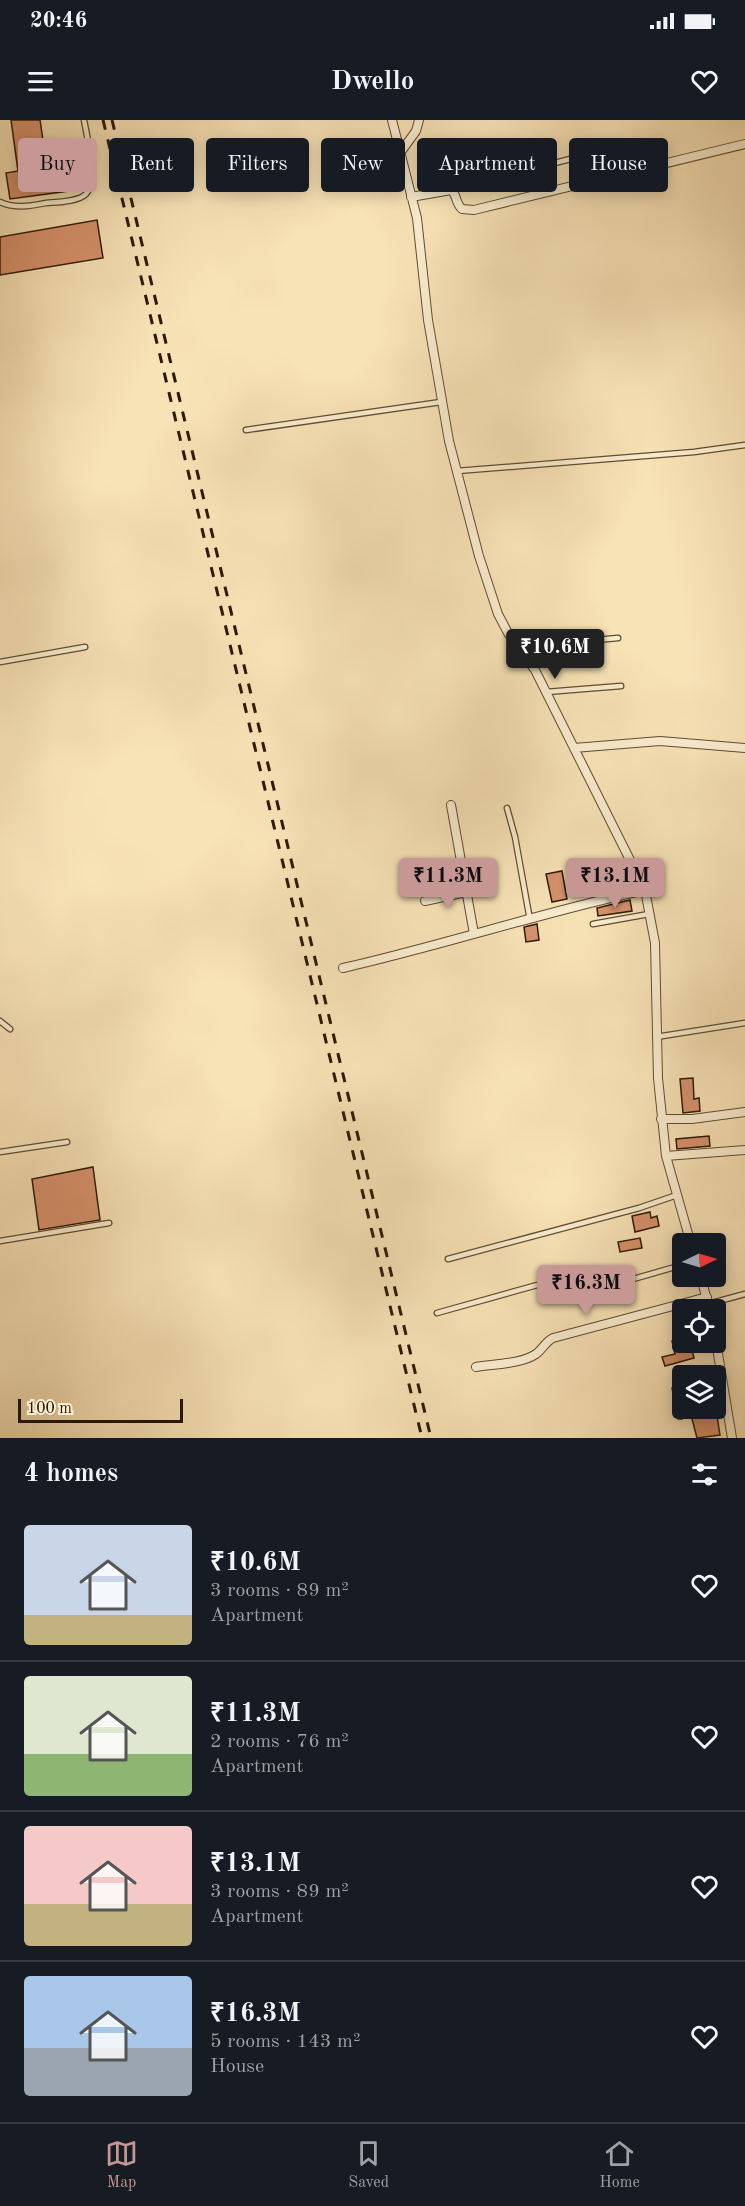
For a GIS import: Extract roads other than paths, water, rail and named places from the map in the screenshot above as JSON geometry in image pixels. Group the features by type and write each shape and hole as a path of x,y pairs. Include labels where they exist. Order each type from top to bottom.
{"street":[{"path":"392,120 396,138"},
{"path":"405,146 416,131 419,120"},
{"path":"557,190 745,144"},
{"path":"405,173 417,218 428,320 441,402 479,556 498,614 546,692 645,891 655,943 656,1038 661,1119 666,1156 689,1233"},
{"path":"411,197 440,192"},
{"path":"452,192 462,209 474,210 548,192"},
{"path":"574,748 660,741 745,748"},
{"path":"451,805 474,934"},
{"path":"343,968 530,920 589,902 645,891"},
{"path":"424,901 466,892"},
{"path":"661,1119 692,1119 745,1112"},
{"path":"666,1156 745,1150"},
{"path":"476,1367 535,1354 553,1338 672,1312"},
{"path":"718,1353 732,1438"}],"lane":[{"path":"0,202 19,207 71,200 86,195 91,186 92,175 84,120"},
{"path":"246,430 441,402"},
{"path":"457,471 694,452 745,445"},
{"path":"519,646 618,638"},
{"path":"0,662 85,647"},
{"path":"546,692 621,686"},
{"path":"507,808 515,837 530,920"},
{"path":"593,924 650,914"},
{"path":"0,1021 10,1029"},
{"path":"656,1038 745,1023"},
{"path":"0,1152 67,1142"},
{"path":"448,1259 677,1196"},
{"path":"0,1241 109,1223"},
{"path":"437,1313 566,1277 576,1278 588,1286 602,1288 672,1268"},
{"path":"726,1299 745,1294"}],"railway":[{"path":"103,120 422,1438"},
{"path":"112,120 431,1438"}]}
